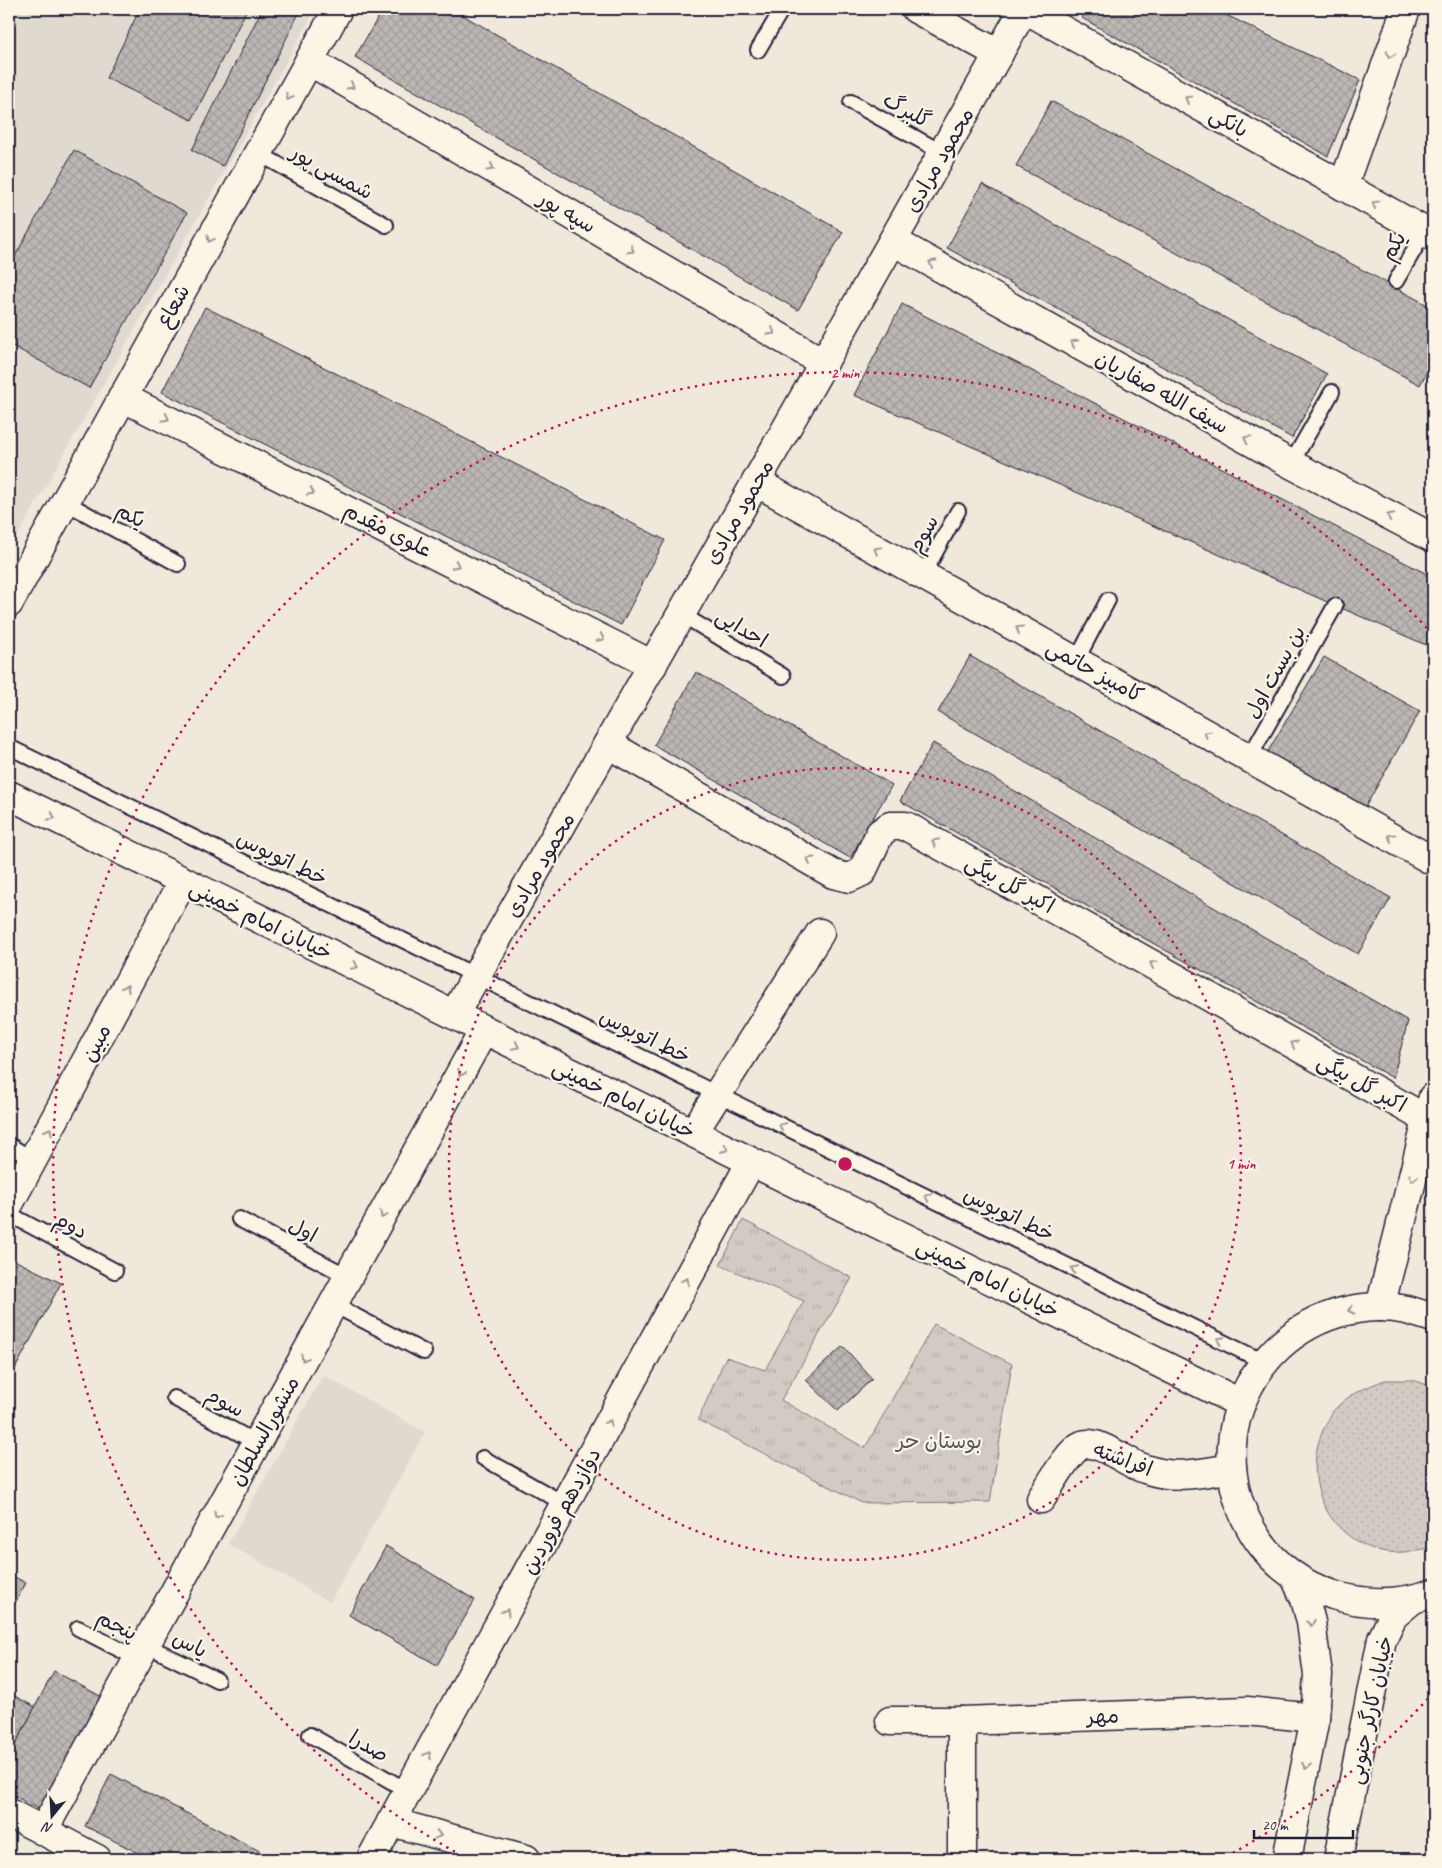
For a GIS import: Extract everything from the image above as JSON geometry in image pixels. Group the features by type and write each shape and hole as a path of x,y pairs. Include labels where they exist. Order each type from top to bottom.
{"street":[{"name":"شعاع","path":"9,603 338,9"},
{"path":"916,9 999,54"},
{"name":"محمود مرادی","path":"454,1015 1024,9"},
{"name":"بانکی","path":"1024,9 1429,234"},
{"path":"1343,186 1406,9"},
{"name":"سپه پور","path":"309,61 824,363"},
{"name":"سیف الله صفاریان","path":"893,241 1291,464 1433,538"},
{"name":"علوی مقدم","path":"122,396 653,665"},
{"name":"کامبیز حاتمی","path":"756,482 1433,861"},
{"name":"اکبر گل بیگی","path":"608,744 833,874 849,878 862,872 880,833 890,826 906,826 1431,1108"},
{"name":"خیابان امام خمینی","path":"9,795 1240,1403"},
{"name":"مبین","path":"9,1204 183,881"},
{"path":"694,1133 820,933"},
{"name":"منشورالسلطان","path":"44,1831 484,1030"},
{"path":"1380,1306 1431,1108"},
{"name":"دوازدهم فروردین","path":"371,1859 751,1162"},
{"path":"1423,1596 1382,1603 1351,1600 1322,1591 1295,1577 1278,1563 1251,1530 1235,1490 1231,1447 1240,1403 1251,1381 1279,1345 1297,1332 1316,1321 1351,1310 1380,1306 1409,1310 1433,1318"},
{"name":"افراشته","path":"1041,1499 1072,1452 1081,1445 1092,1443 1144,1469 1164,1474 1180,1476 1232,1468"},
{"path":"1287,1859 1315,1718 1318,1675 1311,1622 1305,1599 1295,1577"},
{"name":"خیابان کارگر جنوبی","path":"1338,1859 1382,1639 1393,1616 1423,1596"},
{"name":"مهر","path":"890,1721 962,1721 1247,1711 1315,1718"},
{"path":"962,1721 962,1859"},
{"path":"9,1813 97,1859"},
{"path":"391,1822 526,1859"}],"lane":[{"path":"758,50 782,9"},
{"name":"گلبرگ","path":"851,102 943,153"},
{"name":"شمسی پور","path":"258,153 386,225"},
{"name":"یکم","path":"1396,281 1429,234"},
{"path":"1291,464 1332,392"},
{"name":"یکم","path":"64,502 178,564"},
{"name":"سوم","path":"923,575 958,511"},
{"path":"1076,661 1108,600"},
{"name":"بن بست اول","path":"1250,758 1335,606"},
{"name":"احدایی","path":"681,614 783,676"},
{"name":"خط اتوبوس","path":"9,747 1264,1362"},
{"path":"9,1146 33,1160"},
{"name":"دوم","path":"9,1214 115,1271"},
{"name":"اول","path":"239,1219 349,1277"},
{"path":"334,1305 424,1352"},
{"name":"سوم","path":"174,1398 257,1443"},
{"path":"483,1458 565,1504"},
{"name":"پنجم","path":"78,1628 142,1652"},
{"name":"یاس","path":"142,1652 216,1680"},
{"name":"صدرا","path":"310,1735 408,1791"}],"shaded area":[{"path":"9,9 316,9 9,551"},
{"path":"323,1375 425,1432 330,1602 228,1544"}],"green space":[{"name":"بوستان حر","path":"743,1220 852,1278 781,1400 865,1448 934,1324 1012,1364 990,1502 862,1503 698,1420 726,1357 765,1370 804,1301 720,1265"},
{"path":"1385,1380 1413,1380 1433,1387 1433,1547 1391,1552 1377,1550 1358,1542 1342,1530 1329,1515 1321,1497 1316,1478 1316,1459 1319,1439 1331,1414 1353,1394"}],"building":[{"path":"140,9 247,9 192,120 106,78"},
{"path":"262,9 301,9 223,166 192,150"},
{"path":"383,9 452,9 843,232 798,310 355,57"},
{"path":"1086,9 1214,9 1360,80 1328,156 1082,18"},
{"path":"1051,101 1433,308 1433,360 1420,385 1016,166"},
{"path":"74,150 187,213 89,388 9,344 9,267"},
{"path":"982,184 1327,374 1292,438 947,248"},
{"path":"902,304 1433,577 1433,614 1426,645 854,395"},
{"path":"205,307 665,540 621,625 162,392"},
{"path":"970,656 1391,898 1358,954 938,712"},
{"path":"1324,657 1420,711 1364,809 1267,753"},
{"path":"696,672 892,785 850,858 654,745"},
{"path":"933,743 1408,1021 1393,1078 900,801"},
{"path":"10,1258 61,1283 15,1369 9,1366"},
{"path":"843,1346 872,1379 838,1411 806,1380"},
{"path":"386,1546 475,1600 437,1665 349,1615"},
{"path":"9,1574 26,1583 9,1614"},
{"path":"54,1671 104,1698 42,1811 9,1793 9,1756"},
{"path":"9,1693 35,1707 9,1756"},
{"path":"111,1774 275,1859 150,1859 85,1826"}]}
